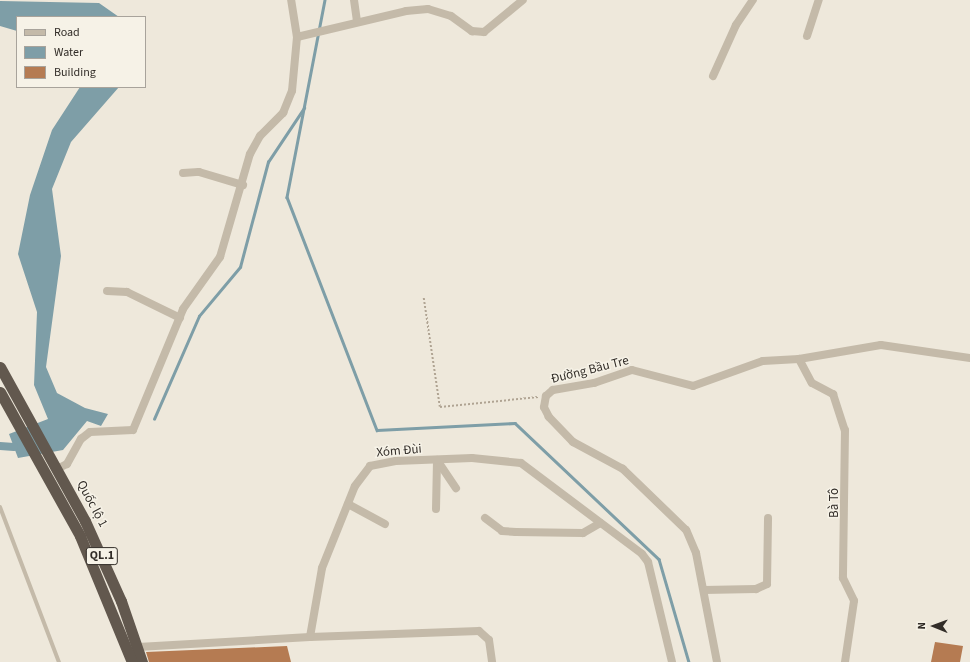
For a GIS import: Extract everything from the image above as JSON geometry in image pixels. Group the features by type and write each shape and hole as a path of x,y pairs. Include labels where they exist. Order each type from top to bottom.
{"highway":[{"name":"Quốc lộ 1","path":"0,367 50,456 53,471 101,583 132,662"},
{"name":"Quốc lộ 1","path":"0,392 53,471 94,538 138,647 142,662"}],"street":[{"path":"53,471 67,464 81,439 90,432 133,430 180,318 220,257 254,146 288,103 297,37 290,0"},
{"path":"354,0 357,22"},
{"path":"297,37 357,22 428,9 451,16 472,31 484,32 523,0"},
{"path":"713,76 736,25 753,0"},
{"path":"807,36 818,0"},
{"path":"183,173 199,172 243,185"},
{"path":"106,291 127,292 180,318"},
{"name":"Đường Bầu Tre","path":"717,662 704,590 692,542 679,521 623,469 573,442 549,417 544,407 546,396 554,390 594,383 632,370 658,374 686,387 718,379 763,361 799,359 888,345 970,358"},
{"name":"Bà Tô","path":"799,359 812,383 833,394 845,430 843,578 854,601 845,662"},
{"name":"Xóm Đùi","path":"310,637 322,568 348,504 362,475 378,462 472,458 521,463 600,523 648,562 672,662"},
{"path":"437,460 456,488"},
{"path":"436,509 437,460"},
{"path":"348,504 385,524"},
{"path":"484,518 498,529 516,532 583,533 600,523"},
{"path":"704,590 756,590 767,584 768,518"},
{"path":"138,647 310,637 479,631 489,640 492,662"}],"lane":[{"path":"0,508 59,662"}],"path":[{"path":"424,298 440,407 546,396"}],"water":[{"path":"0,1 99,3 118,16 16,16 16,31 0,26"},
{"path":"79,88 118,88 71,142 52,189 61,256 46,367 57,393 85,408 108,414 101,426 87,421 63,450 18,458 9,434 48,419 34,385 37,312 18,254 30,195 52,130"}],"building":[{"path":"935,642 963,646 960,662 931,662"},
{"path":"287,646 291,662 149,662 146,652"}],"waterway":[{"path":"325,0 287,197 377,430 515,423 659,559 689,662"},
{"path":"154,419 199,316 240,267 268,162 304,108"},
{"path":"0,446 14,447"}]}
